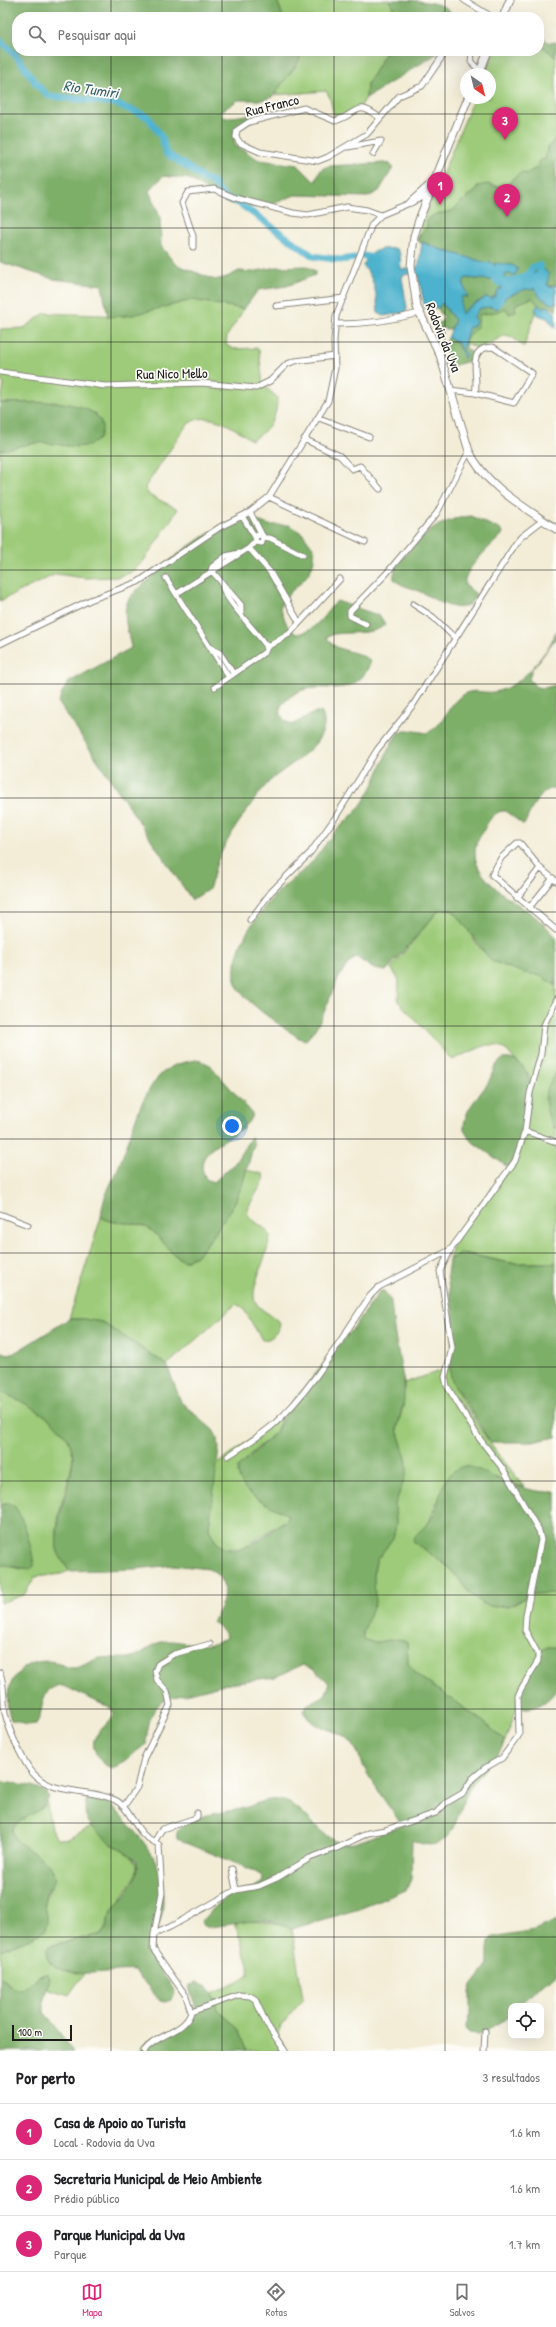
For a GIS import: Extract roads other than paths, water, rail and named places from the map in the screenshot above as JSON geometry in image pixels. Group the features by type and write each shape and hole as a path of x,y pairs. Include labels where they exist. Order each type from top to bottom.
{"street":[{"path":"464,0 484,12"},
{"path":"504,12 510,0"},
{"name":"Rua Franco","path":"380,118 367,109 360,108 335,120 304,108 249,122 237,130 236,137 240,143 260,152 318,161 348,146 367,134 399,96 422,86 443,56"},
{"path":"472,56 471,62 476,68"},
{"path":"481,68 486,56"},
{"name":"Rodovia da Uva","path":"466,104 414,236 411,266 419,313 436,345 469,451 478,466 494,484 556,529"},
{"path":"348,146 350,148 381,141 373,154"},
{"path":"411,202 434,182"},
{"path":"193,247 193,236 182,203 184,196 194,189 217,190 236,198 293,213 308,215 347,207 367,210 381,215"},
{"path":"0,644 83,603 138,582 220,528 250,512 269,497 304,439 319,418 328,401 334,382 335,324 366,236 372,224 381,215 429,195"},
{"path":"276,306 344,298"},
{"path":"335,324 368,324 419,313"},
{"path":"450,390 475,393 514,404 532,373 493,347 488,347 477,355 474,364 478,386 475,393"},
{"name":"Rua Nico Mello","path":"0,372 99,386 200,383 256,388 270,381 287,364 295,361 335,356"},
{"path":"319,418 369,437"},
{"path":"304,439 340,456 352,469 360,466 380,489"},
{"path":"366,624 350,616 350,611 386,574 437,513 469,451"},
{"path":"269,497 365,542"},
{"path":"242,516 255,540 262,543 263,536 250,512"},
{"path":"250,920 271,892 310,853 346,802 377,750 413,705 518,540 543,520"},
{"path":"248,526 255,521"},
{"path":"176,594 211,570 212,567 222,558 239,554 249,548 258,534 270,538 303,555"},
{"path":"249,548 270,572 299,622"},
{"path":"211,570 267,647"},
{"path":"166,578 230,675"},
{"path":"215,687 230,675 265,652 267,647 289,634 340,579"},
{"path":"413,604 433,617 455,638"},
{"path":"529,908 555,879 540,868 520,843 511,847 501,858 494,869 493,877 517,898 529,908 556,930"},
{"path":"517,898 540,868"},
{"path":"154,1934 170,1927 236,1890 259,1886 277,1878 310,1858 337,1848 368,1832 385,1830 436,1813 446,1803 463,1793 472,1779 484,1768 502,1758 519,1735 518,1696 538,1661 538,1654 525,1630 526,1615 541,1540 539,1532 503,1469 479,1438 446,1386 445,1377 452,1348 440,1271 451,1249 515,1161 525,1131 530,1093 541,1054 544,1025 556,1000"},
{"path":"525,1131 556,1142"},
{"path":"0,1214 28,1225"},
{"path":"228,1456 273,1426 281,1418 308,1386 370,1296 379,1288 451,1249"},
{"path":"124,1806 136,1787 144,1758 170,1705 167,1692 157,1680 155,1671 158,1664 174,1654 210,1644"},
{"path":"0,1673 8,1724 28,1767 35,1777 43,1783 57,1788 108,1797 124,1806 144,1835 159,1845 162,1893 154,1934 153,1949 186,1996 191,2012 187,2022 150,2042 144,2051"},
{"path":"154,1842 162,1829 193,1820 197,1817 197,1813"},
{"path":"232,1869 236,1890"},
{"path":"191,2012 239,1995 250,1996 255,1999 267,2025 285,2051"},
{"path":"484,2051 485,2030"}],"water":[{"path":"422,242 439,249 487,263 490,261 495,266 495,263 512,265 518,269 515,275 506,274 504,281 501,282 498,279 491,280 466,278 463,282 468,298 463,295 462,297 462,314 464,311 486,297 492,299 492,297 495,297 498,290 501,289 502,284 524,280 528,272 535,273 538,268 541,267 549,274 547,285 552,287 556,284 556,302 551,304 539,296 535,288 531,290 526,289 505,297 504,302 497,309 491,307 480,308 474,316 476,322 473,327 469,327 462,350 466,355 464,358 458,343 448,338 455,320 442,303 438,308 425,308 418,275 416,273 403,275 402,278 407,308 406,312 384,316 378,313 373,282 363,266 369,256 381,249 397,249 400,254 401,269 415,269 419,264"},
{"path":"538,305 542,308 547,306 555,312 556,329 547,318 538,315 535,309"}],"waterway":[{"name":"Rio Tumiri","path":"0,40 12,52"},
{"name":"Rio Tumiri","path":"16,56 38,86 49,96 114,103 148,117 162,138 166,153 198,174 203,179 211,181 216,187"},
{"name":"Rio Tumiri","path":"220,192 224,198 237,202 313,256 340,260 354,258"},
{"name":"Rio Tumiri","path":"364,256 377,259"},
{"name":"Rio Tumiri","path":"491,273 499,283 503,283 526,277 533,267 539,265 542,276"}],"place":[{"name":"Parque Municipal da Uva","path":"505,140"},
{"name":"Casa de Apoio ao Turista","path":"440,205"},
{"name":"Secretaria Municipal de Meio Ambiente","path":"507,217"}]}
